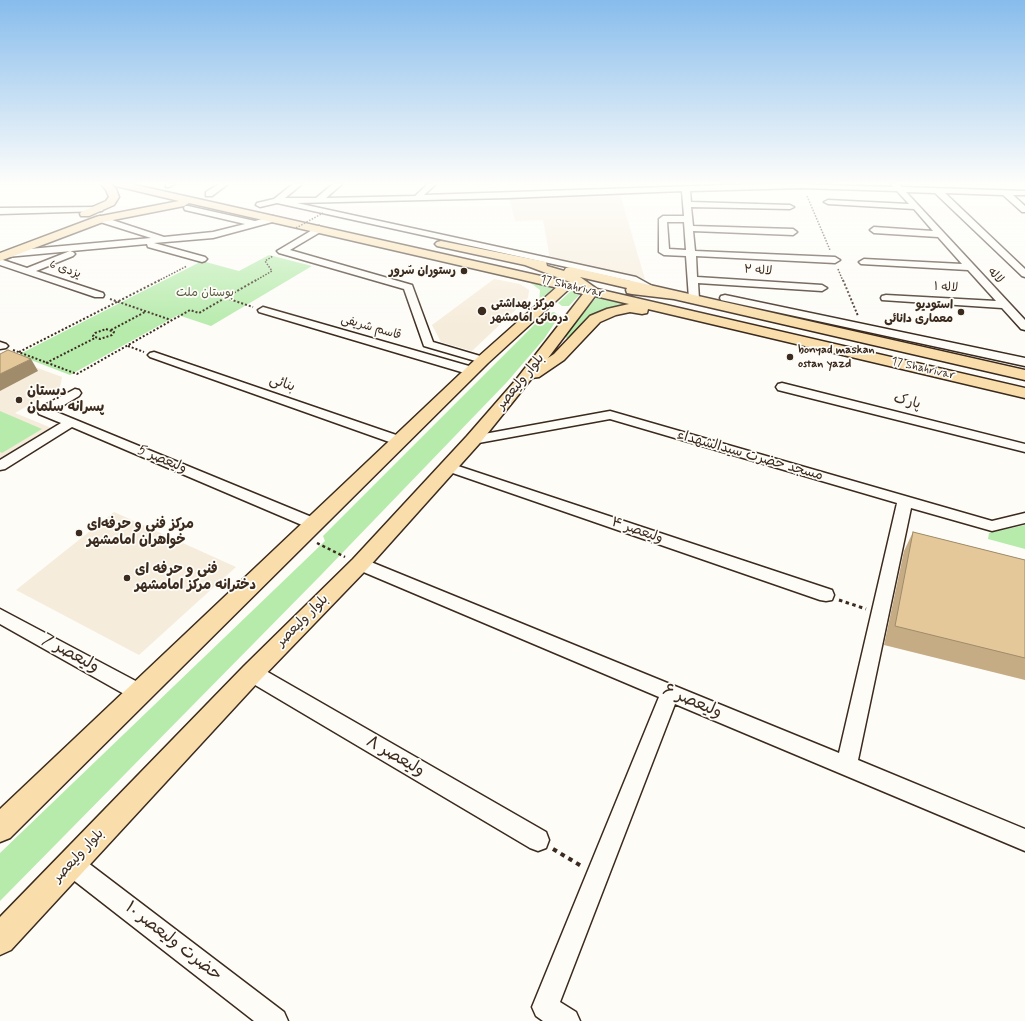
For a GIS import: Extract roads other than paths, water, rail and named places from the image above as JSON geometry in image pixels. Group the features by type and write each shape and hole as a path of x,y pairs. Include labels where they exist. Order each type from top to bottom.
{"main road":[{"path":"2,255 58,232"},
{"name":"17 Shahrivar","path":"331,232 580,287 667,310 1025,393"},
{"name":"17 Shahrivar","path":"400,232 504,254 530,263 1025,375"},
{"path":"517,274 524,274 532,269 533,266 530,263"},
{"path":"530,263 568,276 580,287"},
{"path":"517,274 537,301 565,309 570,318"},
{"path":"0,828 478,366 537,301 580,287 609,285 650,293 674,295"},
{"name":"بلوار ولیعصر","path":"0,939 252,673 360,564 449,467 520,384 570,318 580,287"},
{"path":"667,310 661,304 662,299 674,295"},
{"path":"520,384 559,357 595,319 612,312 630,308 697,316"}],"street":[{"path":"145,232 166,240"},
{"path":"2,255 166,240 213,235 226,232"},
{"path":"315,232 282,251 408,287 428,344 478,366"},
{"path":"663,232 664,252 835,260"},
{"path":"690,232 694,299"},
{"path":"789,232 793,232"},
{"path":"901,232 940,234"},
{"name":"لاله","path":"938,232 1025,327"},
{"path":"981,232 1025,274"},
{"path":"142,242 202,259"},
{"path":"27,271 83,248"},
{"path":"504,254 633,279 650,289"},
{"name":"یزدی 6","path":"2,255 27,271 99,295"},
{"path":"864,262 971,267"},
{"name":"لاله ۲","path":"692,280 822,288"},
{"path":"724,298 1025,362"},
{"name":"لاله ۱","path":"886,298 1005,305"},
{"name":"قاسم شریفی","path":"263,310 414,353 478,366"},
{"path":"863,327 868,340"},
{"path":"414,353 428,344"},
{"name":"بنائی","path":"154,355 400,441"},
{"name":"پارک","path":"782,387 1025,448"},
{"name":"ولیعصر 5","path":"75,393 44,411 308,530"},
{"name":"مسجد حضرت سیدالشهداء","path":"473,440 610,415 992,526 1025,518"},
{"path":"0,466 71,422"},
{"name":"ولیعصر ۴","path":"449,467 826,595"},
{"path":"846,766 905,501"},
{"name":"ولیعصر ۶","path":"360,564 1025,840"},
{"name":"ولیعصر 7","path":"0,616 140,693"},
{"name":"ولیعصر ۸","path":"252,673 538,840"},
{"path":"567,1021 545,1007 670,693"},
{"name":"حضرت ولیعصر ۱۰","path":"71,864 275,1021"}],"place":[{"name":"رستوران سُرور","path":"464,271"},
{"name":"مرکز بهداشتی درمانی امامشهر","path":"482,311"},
{"name":"استودیو معماری دانائی","path":"961,312"},
{"name":"bonyad maskan ostan yazd","path":"790,357"},
{"name":"دبستان پسرانه سلمان","path":"19,400"},
{"name":"مرکز فنی و حرفه‌ای خواهران امامشهر","path":"79,533"},
{"name":"فنی و حرفه ای دخترانه مرکز امامشهر","path":"127,578"}],"park label":[{"name":"بوستان ملت","path":"205,293"}]}
